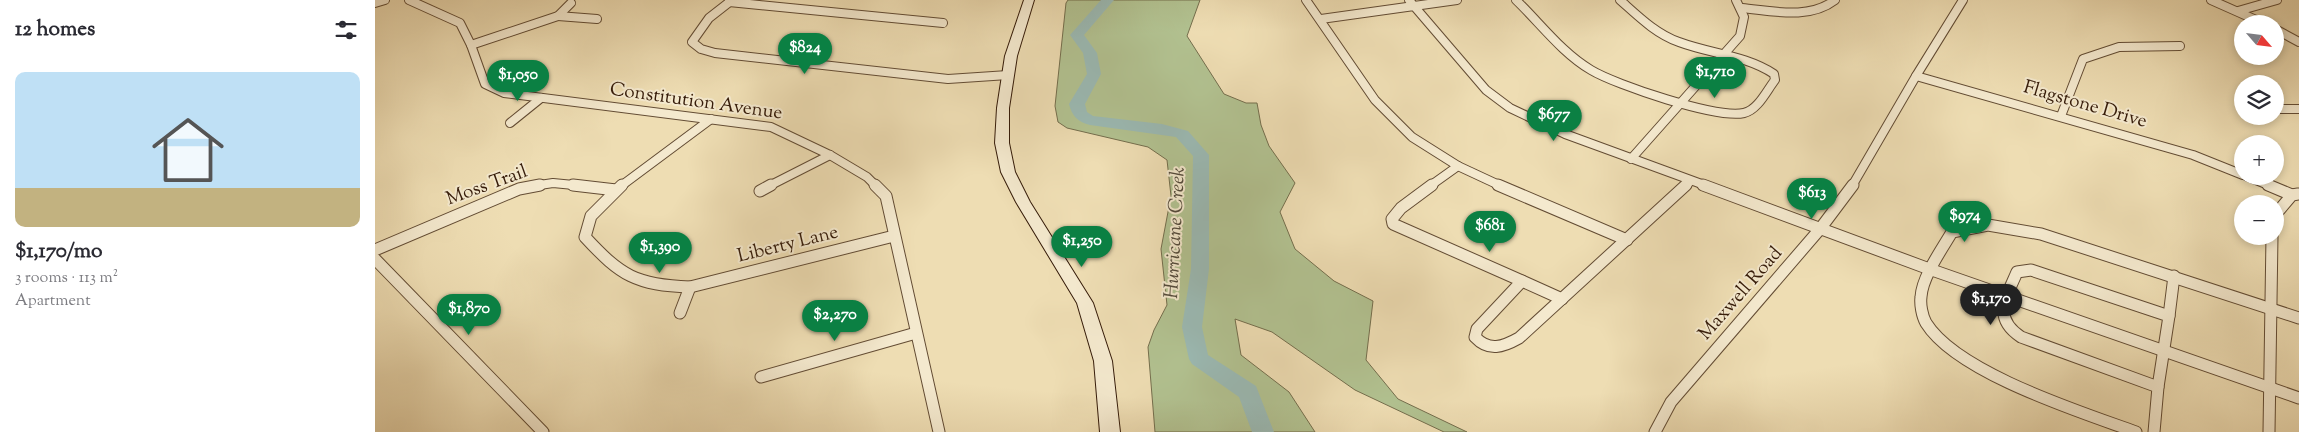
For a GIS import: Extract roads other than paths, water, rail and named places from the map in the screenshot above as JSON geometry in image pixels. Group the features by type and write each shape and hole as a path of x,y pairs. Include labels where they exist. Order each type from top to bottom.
{"main road":[{"path":"1029,0 1011,56 1003,108 1002,143 1008,172 1023,202 1085,303 1103,360 1110,432"}],"street":[{"path":"375,3 385,0"},
{"name":"Constitution Avenue","path":"409,0 461,24 485,84 504,93 771,127 830,155 867,177 886,196 939,432"},
{"path":"1306,0 1375,100 1412,137 1458,166 1519,195 1627,240"},
{"path":"1321,20 1411,3 1457,0"},
{"path":"1516,0 1591,70 1611,79 1681,101 1727,114 1743,113 1753,108 1775,80 1774,74 1760,66 1678,42 1663,34 1620,0"},
{"path":"1631,159 1722,54 1740,36 1745,25 1742,8 1736,0"},
{"path":"1742,8 1813,12 1830,6 1835,0"},
{"name":"Maxwell Road","path":"1655,432 1671,402 1847,196 1916,76 1963,0"},
{"path":"2211,0 2246,15"},
{"path":"2238,11 2277,0"},
{"path":"943,23 730,1 710,16 692,42 701,50 715,53 949,78 1008,75"},
{"path":"558,16 571,3"},
{"path":"1411,3 1485,90 1510,108 1565,134 1932,270 2299,398"},
{"path":"471,45 558,16 597,19"},
{"path":"2284,34 2299,42"},
{"path":"2061,116 2083,59 2119,47 2180,46"},
{"name":"Flagstone Drive","path":"1916,76 2193,155 2234,171"},
{"path":"510,123 541,98"},
{"path":"2284,109 2299,109"},
{"name":"Liberty Lane","path":"711,119 616,190 591,216 585,238 608,263 630,278 657,287 690,287 894,236"},
{"path":"760,191 830,155"},
{"path":"1458,166 1401,208 1392,219 1393,224 1562,299"},
{"path":"1522,281 1477,329 1475,337 1480,344 1495,348 1508,345 1519,338 1691,181"},
{"name":"Moss Trail","path":"375,250 519,189 553,183 616,190"},
{"path":"2271,185 2296,194 2284,206"},
{"path":"2137,432 2047,398 1980,368 1946,346 1925,322 1921,295 1952,232 1988,225 2041,234 2175,276 2299,318"},
{"path":"2269,432 2272,245"},
{"path":"375,259 543,432"},
{"path":"2158,387 2011,332 2004,324 2002,314 2017,272 2031,270 2169,316"},
{"path":"2154,432 2158,387 2175,276"},
{"path":"680,313 690,287"},
{"path":"761,377 917,333"}],"waterway":[{"name":"Hurricane Creek","path":"1108,0 1077,35 1090,53 1094,74 1077,104 1078,110 1082,116 1090,120 1162,129 1182,134 1201,155 1200,269 1192,327 1199,359 1248,392 1263,432"}]}
